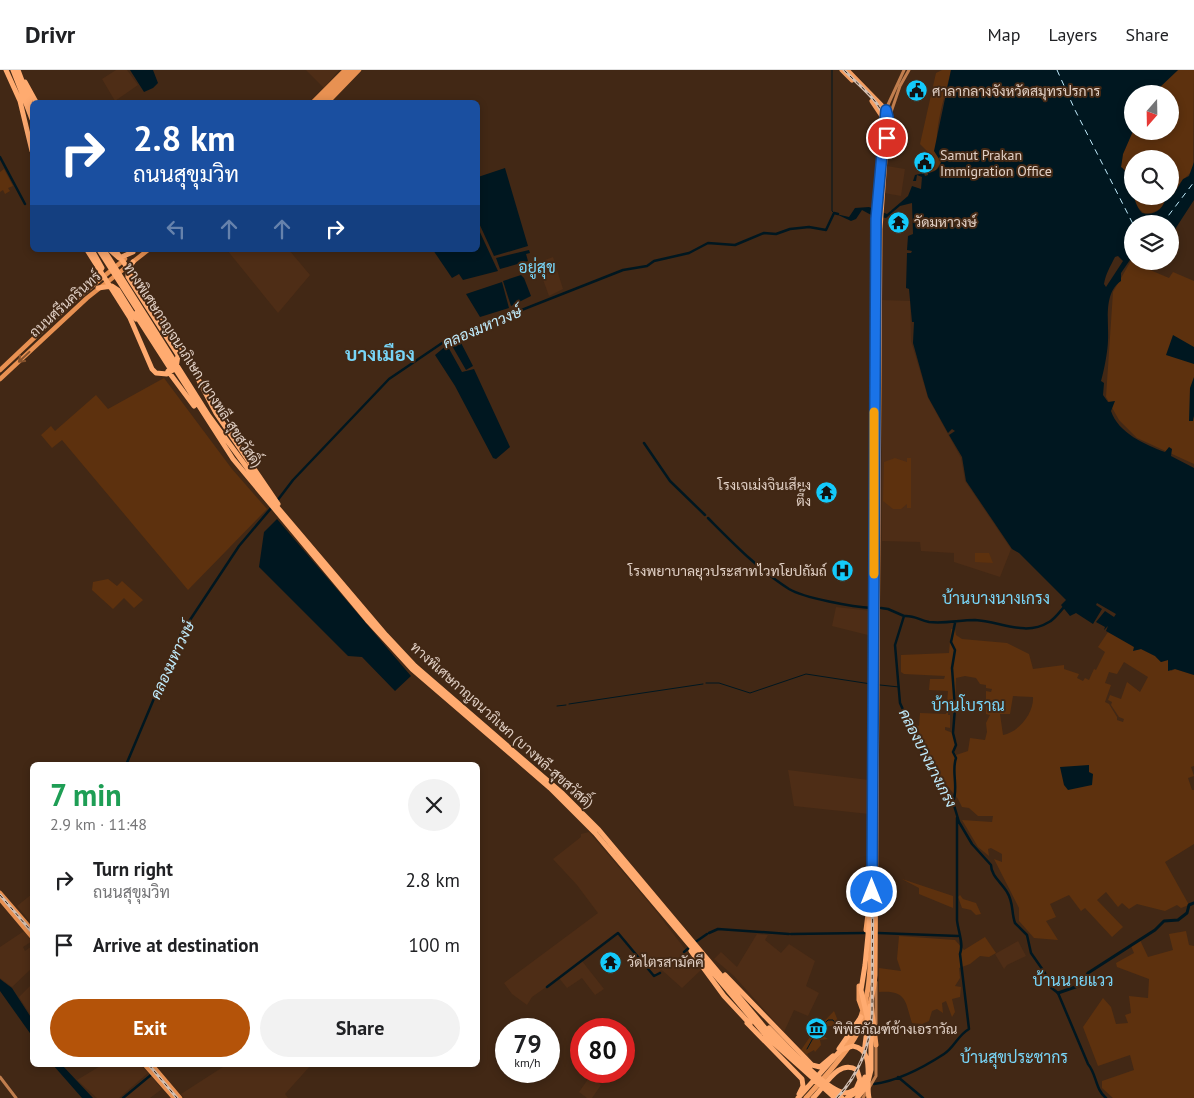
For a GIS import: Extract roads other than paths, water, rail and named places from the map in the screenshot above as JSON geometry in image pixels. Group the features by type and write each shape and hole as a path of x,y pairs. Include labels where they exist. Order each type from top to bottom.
{"highway":[{"path":"6,70 20,101 30,143"},
{"path":"13,70 30,113"},
{"path":"18,70 30,102"},
{"path":"846,72 885,108 886,120 878,228 875,975 873,996 866,1028 864,1058 868,1098"},
{"path":"21,78 35,100"},
{"path":"14,89 24,138 30,153"},
{"path":"88,252 130,318 152,369 161,374 171,372 178,363 177,352 157,325 128,277 128,269 133,262"},
{"path":"91,281 102,268 93,252"},
{"path":"98,252 194,406 230,459 249,480"},
{"name":"ทางพิเศษกาญจนาภิเษก (บางพลี-สุขสวัสดิ์)","path":"98,252 219,438 249,480 392,648 427,683 571,809 627,869 771,1035 796,1061 842,1098"},
{"name":"ทางพิเศษกาญจนาภิเษก (บางพลี-สุขสวัสดิ์)","path":"105,252 222,436 252,477 386,635 415,666 586,815 768,1039 835,1098"},
{"path":"112,252 119,258 132,252"},
{"path":"117,252 183,348 208,400 287,518"},
{"path":"98,288 112,286 118,290 179,388 194,406"},
{"path":"157,325 187,362 205,401 231,440 238,445"},
{"path":"798,1097 845,1048 862,1014 858,993 874,884"},
{"path":"857,1098 868,1082 872,1063 870,1025 861,996 872,894"},
{"path":"798,1097 833,1056 873,996 872,894"},
{"path":"675,924 692,935 772,1030 833,1088 845,1093 856,1089 859,1078 853,1068 846,1066 840,1068 813,1098"},
{"path":"675,924 730,1004 778,1057 802,1079 803,1086 798,1097"},
{"path":"725,975 812,1065 820,1067 833,1056"},
{"path":"730,1004 822,1092 835,1098"},
{"path":"871,1004 876,1045"},
{"path":"806,1098 851,1047 871,1004"},
{"path":"866,1028 876,1045"},
{"path":"762,1035 804,1076 809,1073 812,1065"},
{"path":"798,1097 840,1050 856,1046 864,1051 867,1058 868,1098"},
{"path":"847,1098 860,1090 865,1077"}],"main road":[{"path":"315,100 345,70"},
{"path":"320,100 350,70"},
{"path":"325,100 354,70"},
{"path":"330,100 359,70"},
{"path":"886,120 885,108 904,70"},
{"path":"885,108 909,70"},
{"path":"340,76 346,75 348,82"},
{"name":"ถนนศรีนครินทร์","path":"0,370 91,281 133,252"},
{"name":"ถนนศรีนครินทร์","path":"0,379 98,288 146,252"},
{"path":"0,893 30,928"},
{"path":"0,900 30,935"},
{"path":"863,1098 876,1076 873,996"},
{"path":"151,1067 174,1098"},
{"path":"157,1075 180,1098"},
{"path":"0,1076 16,1098"}],"water":[{"path":"130,70 153,70 158,83 153,88 144,92"},
{"path":"951,70 1178,70 1162,85 1124,85 1124,140 1129,140 1124,150 1121,167 1124,170 1124,205 1137,205 1142,213 1147,214 1155,212 1163,205 1179,205 1179,185 1183,179 1189,176 1194,162 1194,200 1179,223 1179,215 1124,215 1124,269 1121,273 1121,281 1115,286 1109,300 1108,340 1101,381 1104,383 1103,395 1108,402 1115,401 1111,411 1126,432 1141,442 1165,452 1169,447 1172,449 1171,456 1194,468 1194,675 1175,669 1168,671 1168,660 1161,662 1155,656 1141,649 1133,651 1134,647 1106,631 1108,626 1104,630 1105,627 1096,622 1105,611 1114,617 1116,614 1097,603 1096,605 1102,609 1093,624 1076,613 1070,616 1061,605 1066,600 1019,553 1012,549 966,481 962,457 949,435 955,431 952,429 948,433 928,397 913,343 914,322 912,322 909,289 906,288 907,253 912,251 907,250 908,236 913,234 912,203 900,206 886,218 873,216 862,210 856,219 851,221 836,214 849,217 855,208 869,207 887,214 908,196 912,186 921,189 922,177 917,175 916,181 913,181 915,175 924,173 925,176 928,175 928,173 938,168 941,162 934,151","holes":["1118,256 1123,261 1106,287 1104,284 1108,270 1115,257"]},
{"path":"505,168 528,246 494,256 480,225 480,176"},
{"path":"480,232 498,271 463,280 459,274 452,278 434,252 480,252"},
{"path":"529,250 530,253 526,254 528,261 500,269 496,258"},
{"path":"521,275 531,296 511,306 503,281"},
{"path":"502,282 509,308 480,317 466,294"},
{"path":"1173,335 1194,347 1194,364 1166,355"},
{"path":"459,339 473,366 466,370 451,344"},
{"path":"447,345 462,372 474,369 510,447 496,459 493,458 455,386 435,355"},
{"path":"1194,377 1194,416 1193,421 1189,421 1190,388"},
{"path":"277,519 411,676 395,691 362,657 348,656 259,567 264,532"},
{"path":"1089,765 1089,772 1093,774 1092,785 1068,790 1064,785 1060,767"},
{"path":"0,979 12,988 30,1016 30,1033 0,991"},
{"path":"55,1067 64,1067 93,1098 82,1098"}],"waterway":[{"path":"832,70 832,211 834,213"},
{"path":"0,157 25,204"},
{"name":"คลองมหาวงษ์","path":"277,501 293,480 389,379 448,339 623,270 647,266 654,261 689,253 708,243 735,245 764,233 776,234 790,229 809,227 826,230 834,213 838,214"},
{"path":"644,443 670,481 705,515"},
{"name":"คลองมหาวงษ์","path":"127,762 182,632 239,546 272,507"},
{"path":"708,518 757,565 789,589 829,602 872,608"},
{"name":"คลองบางนางเกรง","path":"1065,606 1051,621 1031,628 1012,627 975,620 941,623 929,622 904,616 895,645 900,703 924,756 953,802 959,822 972,844 991,865 995,876 1009,896 1015,923 1027,935 1031,953 1045,973 1049,986 1058,993 1098,1086 1106,1098"},
{"path":"881,608 904,616"},
{"path":"953,802 955,796 954,769 956,758 953,752 956,745 953,733 955,708 952,668 955,650 951,642 955,623"},
{"path":"706,683 719,683 750,693 806,674 871,684"},
{"path":"569,704 703,684"},
{"path":"880,685 899,687"},
{"path":"557,706 566,705"},
{"path":"874,1084 901,1077 928,1064 947,1051 969,1029 960,954 961,942 957,920 957,818"},
{"path":"1058,993 1081,985 1088,973 1155,930 1164,921 1178,920 1187,913 1189,905 1194,903"},
{"path":"709,933 718,929 789,934"},
{"path":"547,987 618,933 654,976 660,973"},
{"path":"791,934 864,933"},
{"path":"878,933 958,936"},
{"path":"694,943 707,934"},
{"path":"684,952 690,947"},
{"path":"807,1049 817,1031 828,1020 833,1020 841,1031"},
{"name":"คลองมหาวงษ์","path":"123,1098 152,1074"},
{"path":"898,1077 923,1098"}],"railway":[{"path":"837,1098 851,1080 862,1059 869,1038 872,1015 877,221 886,129 885,120 877,104 844,70"},
{"path":"0,895 30,930"},
{"path":"151,1067 177,1098"}],"place":[{"name":"ศาลากลางจังหวัดสมุทรปรการ","path":"916,91"},
{"name":"Samut Prakan Immigration Office","path":"924,163"},
{"name":"วัดมหาวงษ์","path":"898,222"},
{"name":"โรงเจเม่งจินเสียง ตึ๊ง","path":"827,493"},
{"name":"โรงพยาบาลยุวประสาทไวทโยปถัมถ์","path":"843,571"},
{"name":"วัดไตรสามัคคี","path":"611,962"},
{"name":"พิพิธภัณฑ์ช้างเอราวัณ","path":"817,1029"}],"district":[{"name":"อยู่สุข","path":"537,267"},
{"name":"บางเมือง","path":"380,354"},
{"name":"บ้านบางนางเกรง","path":"996,598"},
{"name":"บ้านโบราณ","path":"968,705"},
{"name":"บ้านนายแวว","path":"1073,980"},
{"name":"บ้านสุขประชากร","path":"1014,1057"}]}
